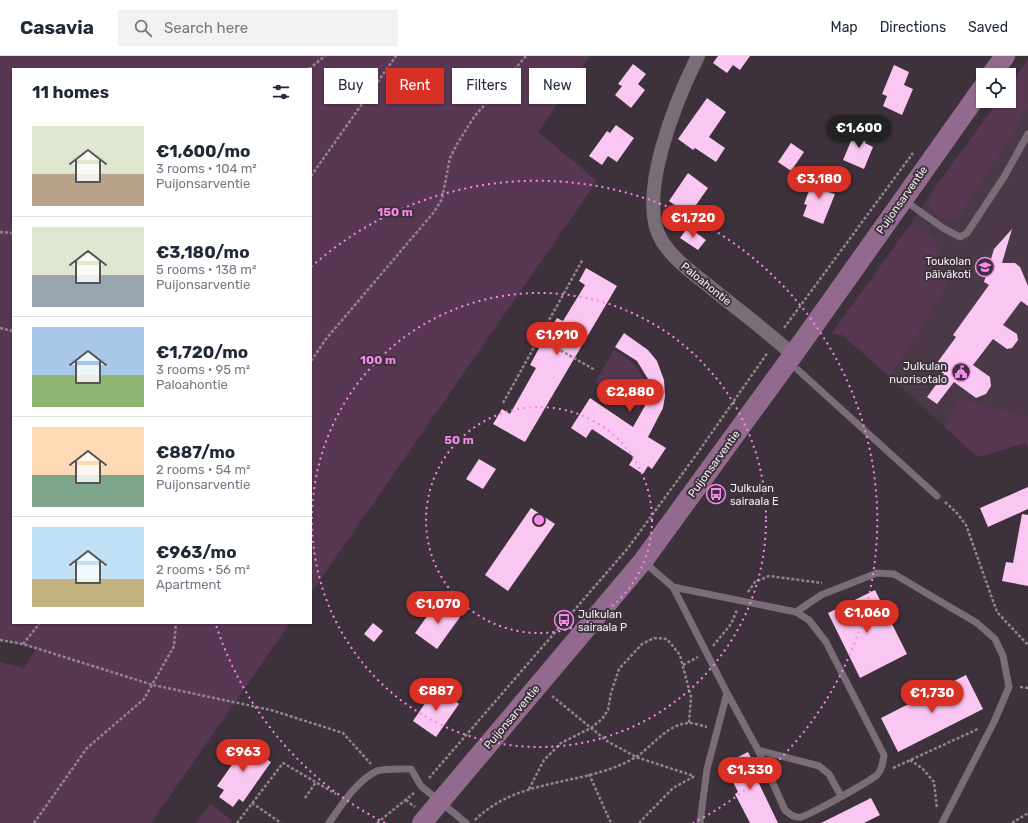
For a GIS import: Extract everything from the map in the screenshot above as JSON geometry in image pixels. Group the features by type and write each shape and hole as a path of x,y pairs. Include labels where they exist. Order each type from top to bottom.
{"main road":[{"path":"996,68 1005,56"},
{"name":"Puijonsarventie","path":"422,823 643,561 795,362 903,199 976,97"}],"street":[{"name":"Paloahontie","path":"698,56 683,86 666,133 657,170 654,200 656,228 662,241 688,269 776,340 795,362"}],"lane":[{"path":"903,199 943,228 960,237 967,233 1004,177 1028,134"},
{"path":"795,362 937,496"},
{"path":"643,561 673,586 727,693 758,750 785,810 790,815 802,817 876,775 882,767 884,755 826,642 808,620 796,612 673,586"},
{"path":"796,612 821,595 877,573 894,574 977,623 994,639 1003,656 1009,687 994,722 942,823"},
{"path":"700,823 707,769 727,693"},
{"path":"758,750 819,766 829,774 841,796"},
{"path":"328,823 364,780 378,771 411,769 421,786 439,803 466,823"}],"path":[{"path":"310,68 325,56"},
{"path":"312,175 396,56"},
{"path":"312,360 326,339 434,212 442,199 448,166 457,144 474,117 526,56"},
{"path":"376,823 421,786 628,548 699,451 776,340 918,146"},
{"path":"0,232 12,233"},
{"path":"503,403 583,260"},
{"path":"0,328 12,331"},
{"path":"539,338 595,370"},
{"path":"937,496 956,512 966,525 997,612 1028,645"},
{"path":"23,644 39,624"},
{"path":"34,823 87,748 144,699 174,646 176,624"},
{"path":"529,789 544,760 561,743 591,728 602,719 608,710 611,692 620,669 642,644 654,638 667,639 680,655 691,697 689,723"},
{"path":"0,640 23,644 153,685 271,710 343,733 378,771"},
{"path":"552,696 607,741 636,756 694,776"},
{"path":"876,775 994,722"},
{"path":"472,823 497,803 529,789 607,770 636,756 659,737 679,725 689,723 718,729"},
{"path":"910,760 923,769 934,782 937,809"},
{"path":"237,823 283,763 346,800"},
{"path":"639,823 673,788 707,769"},
{"path":"589,774 612,823"},
{"path":"305,798 316,782"},
{"path":"252,803 281,823"},
{"path":"1012,823 1028,813"}],"shaded area":[{"path":"0,56 590,56 582,68 529,68 529,104 557,104 538,132 597,181 312,592 312,68 12,68 12,624 289,624 151,823 0,823 0,662 24,668 36,649 0,640"},
{"path":"1028,59 1028,108 958,218 950,222 933,211 928,202 931,193 993,108 1016,108 1016,76"},
{"name":"Toukolan päiväkoti","path":"1028,78 1028,442 978,457 890,377 947,286 949,272 935,262 930,235 913,221 931,193 928,202 934,211 1007,108 1016,108 1016,95"},
{"path":"913,221 930,235 939,249 935,262 949,272 947,286 890,377 842,335 831,334"},
{"path":"614,350 630,362 641,374 644,389 643,398 639,409 595,382"},
{"path":"959,399 1028,417 1028,447 1025,443 978,457 944,427"},
{"path":"210,804 232,820 230,823 196,823"}],"building":[{"path":"718,56 750,56 740,70 733,65 727,73 713,63"},
{"path":"633,64 646,74 638,84 645,90 631,108 615,95 622,86 618,84"},
{"path":"894,65 909,72 904,85 913,89 902,115 883,106 887,96 882,94"},
{"path":"707,98 726,112 709,137 725,148 716,162 695,148 693,150 678,139"},
{"path":"616,125 634,138 617,162 608,156 602,165 589,156 607,131 610,133"},
{"path":"857,127 869,132 865,143 873,147 864,169 843,160"},
{"path":"791,143 804,152 791,171 778,162"},
{"path":"688,173 708,188 689,215 669,201"},
{"path":"815,175 831,182 828,192 835,194 823,224 803,216 807,205 804,204"},
{"path":"688,227 706,240 698,250 680,238"},
{"path":"1012,229 1002,263 1015,263 1020,267 1028,286 1028,306 1021,301 1003,325 1017,334 1018,340 1012,348 1007,349 993,339 973,365 990,377 991,386 986,394 976,398 954,382 937,404 927,397 944,374 934,367 956,337 953,335 989,285 984,282 994,249"},
{"path":"586,268 617,286 525,442 493,424 502,409 510,414 536,368 530,365 538,350 557,318 563,321 585,285 579,281"},
{"path":"624,333 648,350 657,361 664,380 665,396 663,408 648,437 666,448 652,469 648,466 643,474 629,465 634,457 592,429 586,438 571,428 590,398 633,427 646,404 648,395 648,379 637,361 615,347"},
{"path":"479,459 496,469 483,489 466,479"},
{"path":"1028,487 1028,509 988,527 980,508"},
{"path":"531,508 555,524 508,591 485,575"},
{"path":"1022,514 1028,515 1028,586 1002,581 1006,562 1013,563"},
{"path":"875,590 907,654 860,678 828,613"},
{"path":"438,601 460,617 437,649 415,633"},
{"path":"373,623 383,631 374,642 364,634"},
{"path":"966,675 983,709 898,752 881,718"},
{"path":"436,687 459,704 436,737 413,721"},
{"path":"253,741 267,751 263,757 271,762 243,802 239,799 233,807 219,797 224,790 217,786 234,762 230,760 242,742 249,746"},
{"path":"748,752 756,767 752,769 778,823 750,823 735,794 738,792 724,764"},
{"path":"871,798 880,815 864,823 821,823"}],"place":[{"name":"Toukolan päiväkoti","path":"985,267"},
{"name":"Julkulan nuorisotalo","path":"961,372"},
{"name":"Julkulan sairaala E","path":"716,494"},
{"name":"Julkulan sairaala P","path":"564,620"}]}
